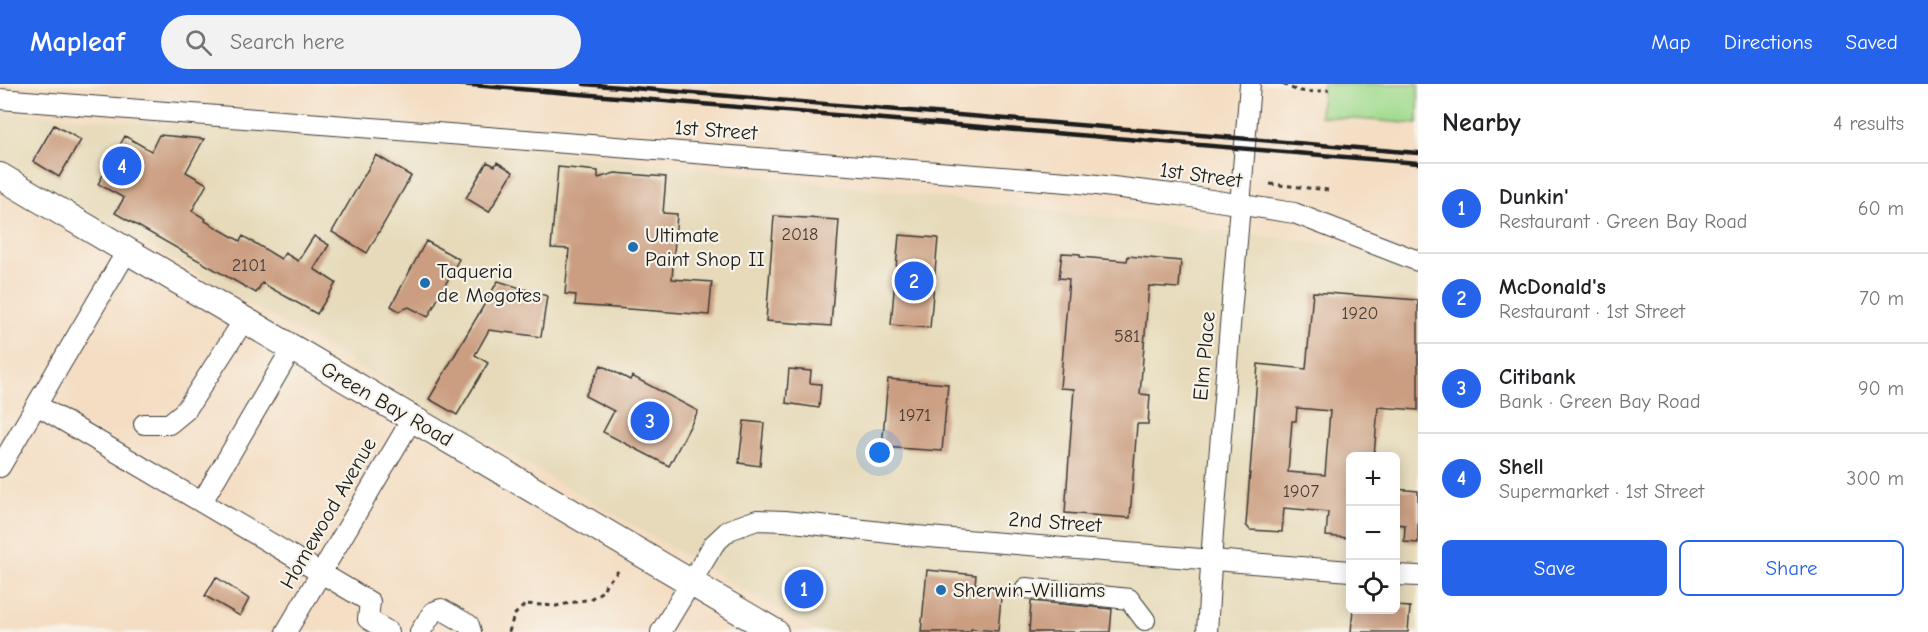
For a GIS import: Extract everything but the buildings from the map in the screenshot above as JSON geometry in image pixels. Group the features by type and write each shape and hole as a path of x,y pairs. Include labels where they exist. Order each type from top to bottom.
{"main road":[{"name":"Green Bay Road","path":"0,176 774,632"}],"street":[{"name":"Elm Place","path":"1207,632 1250,84"},
{"name":"1st Street","path":"0,99 1080,183 1294,213 1418,261"},
{"path":"0,467 127,251"},
{"path":"144,424 169,424 186,410 244,320"},
{"path":"202,502 292,348"},
{"path":"37,405 370,602 368,619 389,632"},
{"name":"Homewood Avenue","path":"286,632 412,418"},
{"name":"2nd Street","path":"690,582 714,544 729,530 757,520 1346,571"},
{"path":"1400,575 1418,576"},
{"path":"661,632 690,582"},
{"path":"1026,588 1129,599 1145,620"},
{"path":"420,632 433,612 441,609 469,625 471,632"}],"path":[{"path":"1283,84 1292,90 1304,93 1329,90"},
{"path":"1270,184 1328,190"},
{"path":"509,632 514,615 526,604 556,606 590,599 603,591 606,584 620,569"}],"shaded area":[{"path":"0,112 581,155 1418,256 1418,632 817,632 0,159"}],"green space":[{"path":"1323,84 1418,84 1418,124 1320,116"}],"railway":[{"path":"459,84 1418,163"},
{"path":"584,84 1418,153"}],"place":[{"name":"Shell","path":"122,166"},
{"name":"Ultimate Paint Shop II","path":"633,247"},
{"name":"McDonald's","path":"914,281"},
{"name":"Taqueria de Mogotes","path":"425,283"},
{"name":"Citibank","path":"650,421"},
{"name":"Dunkin'","path":"804,589"},
{"name":"Sherwin-Williams","path":"941,590"}]}
